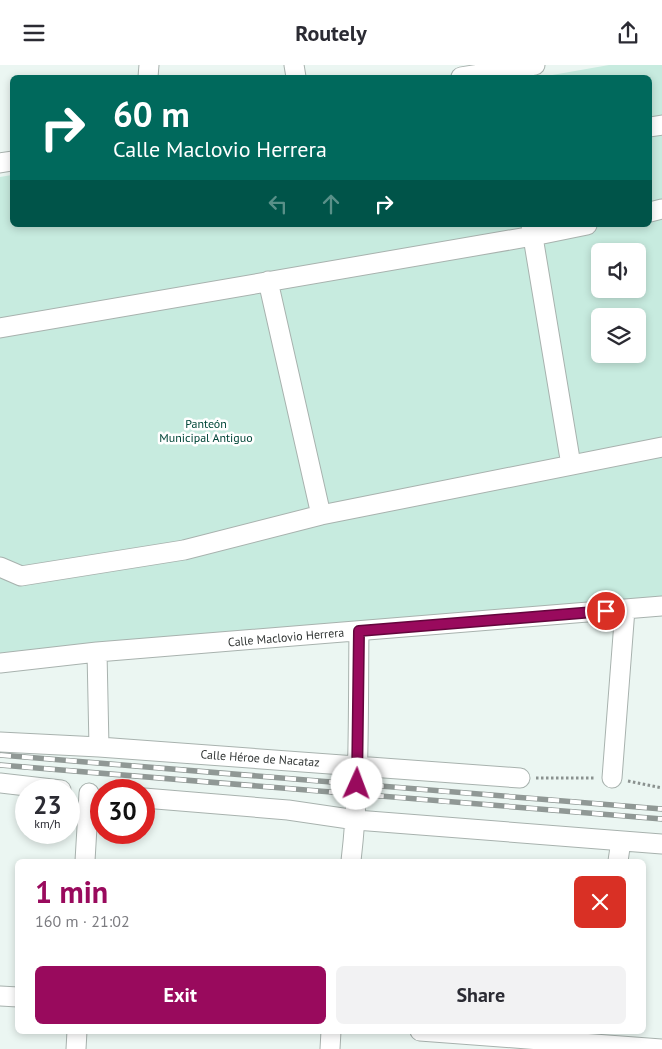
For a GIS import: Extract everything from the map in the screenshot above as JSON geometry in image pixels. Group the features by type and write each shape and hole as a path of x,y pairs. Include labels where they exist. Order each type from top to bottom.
{"street":[{"path":"474,75 529,66"},
{"path":"0,328 268,281 532,231 569,227"},
{"path":"532,231 571,465"},
{"path":"268,281 321,515"},
{"path":"0,567 21,576 184,550 321,515 662,447"},
{"name":"Calle Maclovio Herrera","path":"0,663 97,652 662,606"},
{"path":"612,778 625,609"},
{"path":"351,859 356,820 358,765 359,631"},
{"path":"97,652 99,747"},
{"name":"Calle Héroe de Nacataz","path":"0,741 520,778"},
{"path":"0,783 15,785"},
{"path":"155,799 288,810 356,820 662,844"},
{"path":"86,859 90,831"},
{"path":"618,859 621,841"},
{"path":"0,996 15,997"},
{"path":"76,1034 76,1049"},
{"path":"330,1049 331,1034"},
{"path":"474,1034 599,1041 661,1049"}],"path":[{"path":"520,778 612,778 662,788"}],"green space":[{"name":"Panteón Municipal Antiguo","path":"609,65 662,65 662,599 0,653 0,177 10,175 10,227 652,227 652,75 552,75"}],"railway":[{"path":"0,755 662,809"},
{"path":"0,765 662,819"}],"route":[{"path":"357,784 359,631 606,611"}]}
